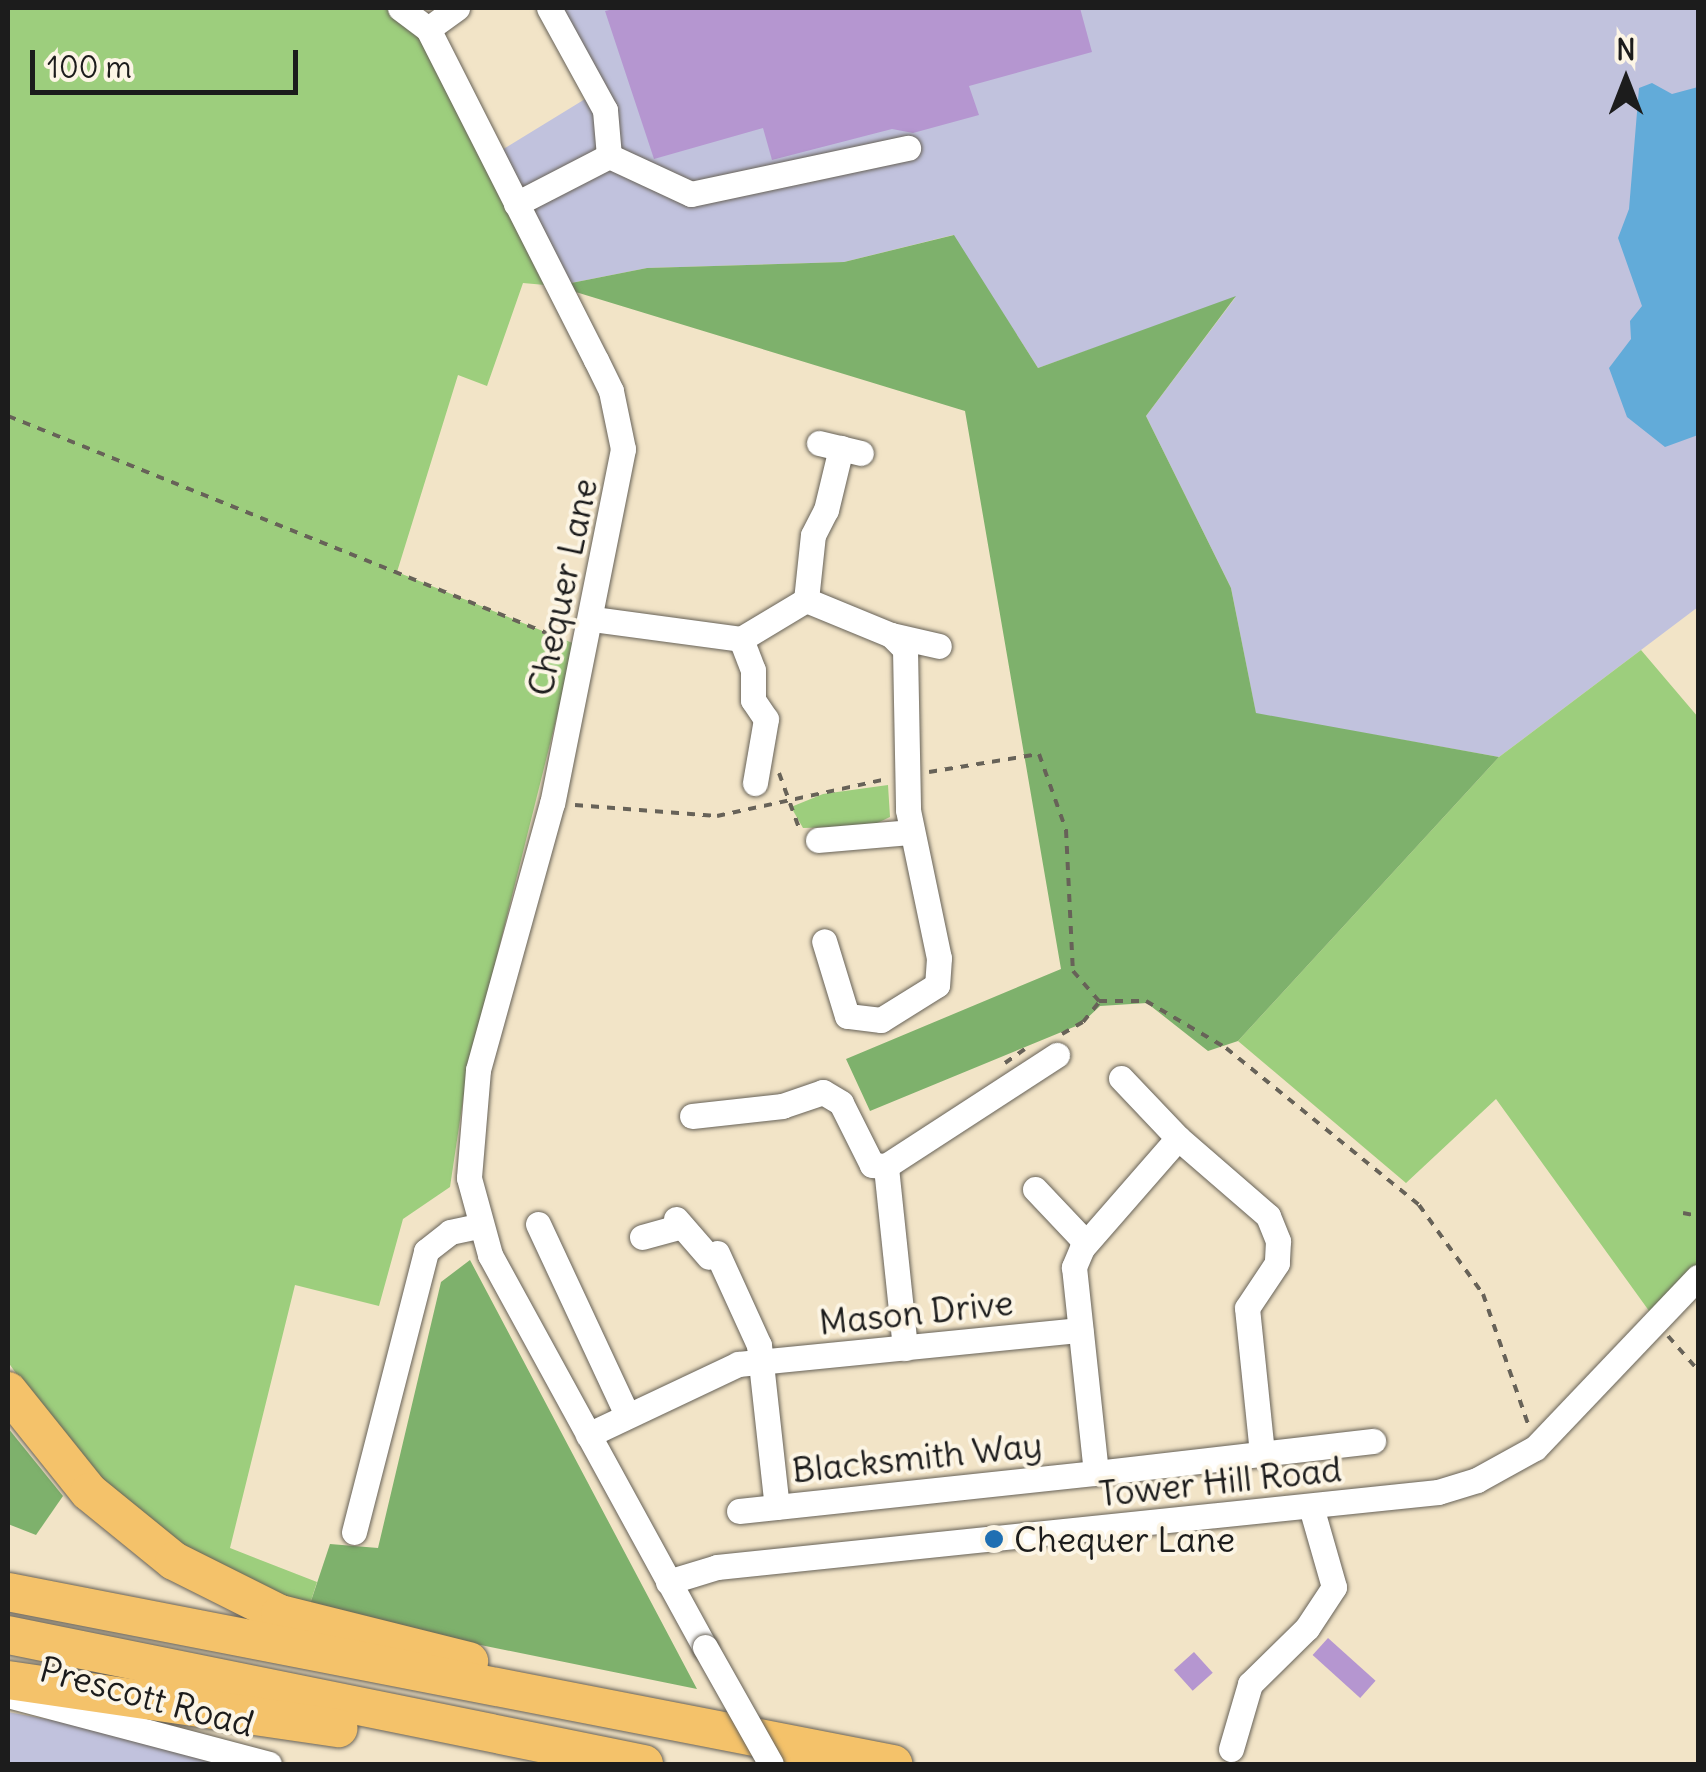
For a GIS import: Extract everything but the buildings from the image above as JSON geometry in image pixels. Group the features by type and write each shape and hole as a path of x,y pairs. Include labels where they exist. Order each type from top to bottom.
{"highway":[{"path":"8,1391 89,1492 174,1561 280,1614 536,1678 665,1722"},
{"path":"8,1589 56,1602 893,1764"},
{"path":"8,1636 644,1764"},
{"path":"8,1680 408,1739 526,1742"}],"street":[{"name":"Chequer Lane","path":"400,8 428,29 611,391 621,424 622,474 587,648 552,803 473,1099 469,1178 479,1226 588,1435 771,1764"},
{"path":"428,29 457,8"},
{"path":"549,8 605,110 610,156"},
{"path":"610,156 691,194 908,148"},
{"path":"516,204 610,156"},
{"path":"806,600 812,536 826,510 840,448"},
{"path":"593,619 741,639 806,600"},
{"path":"806,600 891,635 940,646"},
{"path":"824,941 847,1016 881,1020 942,995 939,958 912,832 907,776 910,668 905,649 891,635"},
{"path":"741,639 753,670 753,700 765,722 755,783"},
{"path":"818,840 912,832"},
{"path":"692,1116 782,1106 824,1092 840,1103 872,1164 886,1166 1057,1056"},
{"path":"1121,1078 1178,1138 1268,1216 1278,1241 1277,1263 1247,1308 1262,1454"},
{"path":"1178,1138 1086,1244 1074,1267 1096,1473 1373,1441"},
{"path":"886,1166 905,1348"},
{"path":"1035,1189 1086,1244"},
{"name":"Blacksmith Way","path":"642,1237 679,1222 716,1254 754,1330 776,1507"},
{"path":"538,1224 626,1413"},
{"path":"354,1532 426,1251 450,1232 479,1226"},
{"name":"Tower Hill Road","path":"668,1582 710,1568 1438,1492 1477,1480 1535,1448 1658,1324 1698,1277"},
{"name":"Mason Drive","path":"588,1435 717,1371 761,1362 1080,1330"},
{"name":"Blacksmith Way","path":"739,1511 1096,1473"},
{"path":"1231,1749 1250,1684 1307,1628 1334,1587 1310,1507"},
{"name":"Prescott Road","path":"8,1695 269,1764"}],"path":[{"path":"8,416 587,648"},
{"path":"765,722 796,826 818,840"},
{"path":"552,803 717,816 789,797 1039,754 1066,830 1074,971 1099,1002 1146,1000 1226,1048 1419,1205 1484,1294 1506,1345 1535,1448"},
{"path":"1682,1212 1698,1216"},
{"path":"1658,1324 1698,1370"}],"shaded area":[{"path":"540,8 1698,8 1698,607 1499,757 1256,714 1231,588 1146,416 1235,298 1038,368 953,235 844,262 647,268 556,286 492,156 590,96"},
{"path":"8,1712 289,1764 8,1764"}],"green space":[{"path":"8,8 400,8 428,29 556,286 523,283 487,386 458,375 397,572 575,644 466,1080 450,1187 403,1219 379,1306 295,1285 230,1548 317,1582 308,1610 202,1560 118,1496 67,1445 8,1362"},
{"path":"954,235 1038,368 1236,296 1146,416 1231,588 1256,713 1499,757 1238,1041 1208,1051 1147,1003 1100,1006 1081,1024 870,1111 846,1059 1061,969 965,411 556,286 647,268 844,262"},
{"path":"1641,650 1698,717 1698,1264 1652,1315 1496,1099 1406,1183 1238,1041 1499,757"},
{"path":"888,785 890,817 871,826 803,828 791,807 823,794"},
{"path":"470,1260 697,1689 308,1610 330,1544 378,1548 441,1282"},
{"path":"8,1428 63,1496 36,1535 8,1524"}],"water":[{"path":"1652,83 1672,94 1698,87 1698,435 1665,447 1627,417 1609,368 1631,339 1630,321 1642,306 1618,238 1629,209 1639,88"}],"place":[{"name":"Chequer Lane","path":"994,1539"}]}
